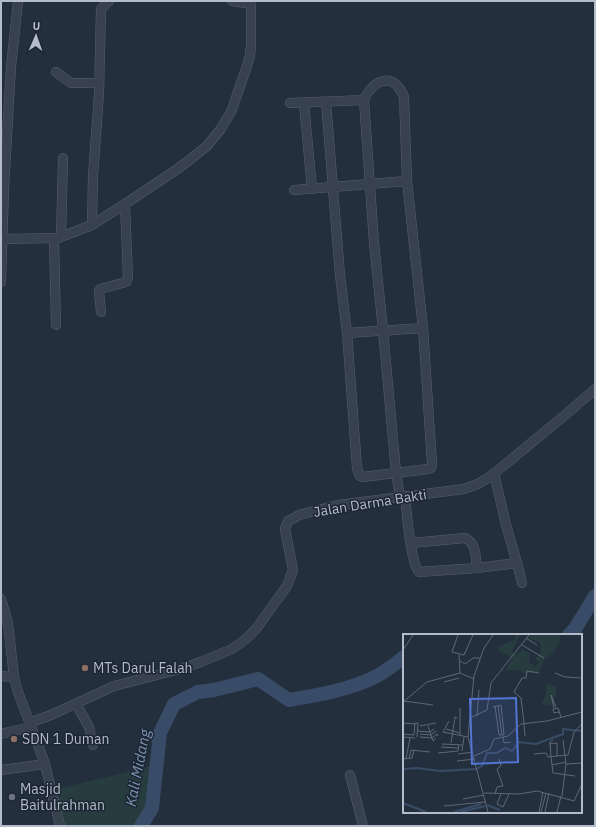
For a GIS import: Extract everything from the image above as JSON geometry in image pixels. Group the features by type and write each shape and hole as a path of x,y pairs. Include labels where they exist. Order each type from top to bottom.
{"street":[{"path":"1,282 11,67 18,1"},
{"path":"92,224 101,9 109,1"},
{"path":"2,239 58,238 92,224 125,204 199,154 212,140 231,112 250,56 251,3 232,1"},
{"path":"56,72 71,83 99,83"},
{"path":"326,102 358,473 363,477 396,472 428,469 431,468 432,464 423,328 407,181 404,105 399,86 393,82 382,81 368,91 364,100 374,243 384,330 396,472 415,564 419,572 476,568 517,563"},
{"path":"290,103 364,100"},
{"path":"304,103 312,189"},
{"path":"56,325 58,238 63,158"},
{"path":"294,190 407,181"},
{"path":"101,312 100,289 122,284 126,282 128,278 125,204"},
{"path":"347,333 423,328"},
{"name":"Jalan Darma Bakti","path":"1,734 30,725 114,686 196,664 232,649 246,639 256,629 287,586 293,570 285,529 288,521 326,508 464,489 482,482 595,389"},
{"path":"494,473 522,584"},
{"path":"411,543 465,538 470,541 474,548 476,568"},
{"path":"1,599 8,623 14,677 18,692 45,764 60,826"},
{"path":"1,676 14,677"},
{"path":"76,704 89,727 93,745"},
{"path":"1,770 45,764"},
{"path":"350,775 363,826"}],"green space":[{"path":"152,766 148,808 138,826 64,826 57,789"}],"waterway":[{"name":"Kali Midang","path":"570,634 575,629 595,596"},
{"name":"Kali Midang","path":"141,826 152,808 160,733 174,704 198,692 214,690 258,679 289,700 322,694 365,682 403,658"}],"place":[{"name":"MTs Darul Falah","path":"85,668"},
{"name":"SDN 1 Duman","path":"14,739"},
{"name":"Masjid Baitulrahman","path":"12,797"}]}
